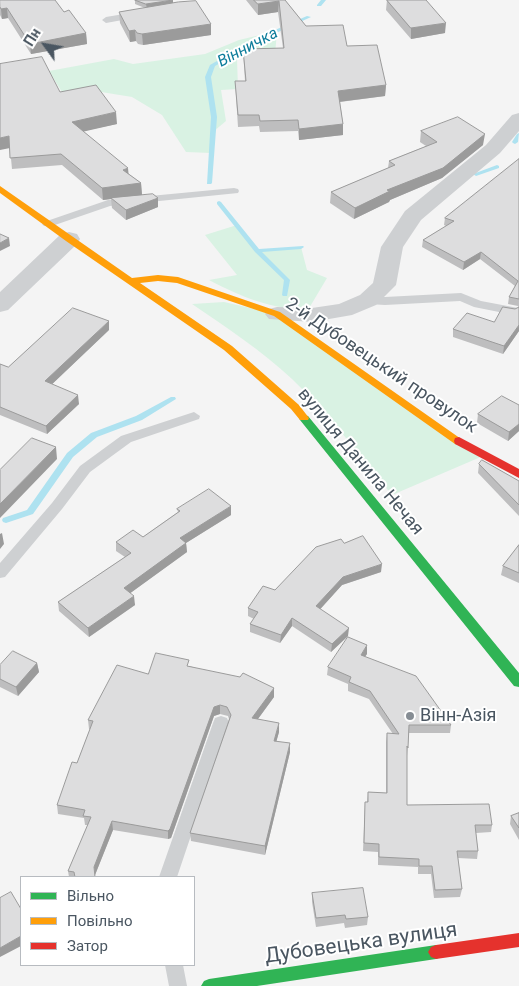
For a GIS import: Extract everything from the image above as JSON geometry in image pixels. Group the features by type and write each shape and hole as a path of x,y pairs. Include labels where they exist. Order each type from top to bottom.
{"main road":[{"name":"вулиця Данила Нечая","path":"0,189 69,239 228,348 295,407 519,682"},
{"name":"2-й Дубовецький провулок","path":"132,281 158,278 178,280 277,314 454,438 519,474"},
{"name":"Дубовецька вулиця","path":"208,986 519,940"}],"street":[{"path":"277,314 312,316 344,310 368,300 384,285 392,247 413,216 493,149 519,119"},
{"path":"493,149 519,151"},
{"path":"0,305 69,239"}],"lane":[{"path":"106,20 150,13"},
{"path":"48,224 108,203 158,196 234,191"},
{"path":"368,300 385,301 461,297 478,304 514,311"},
{"path":"0,573 58,506 85,469 126,439 194,416"},
{"path":"168,876 221,723"},
{"path":"174,966 178,986"}],"green space":[{"path":"277,31 275,55 237,58 238,89 221,90 226,121 213,132 211,153 186,152 162,115 132,97 95,91 65,97 49,71 114,59 133,64 205,54 239,40"},
{"path":"237,225 257,251 301,247 307,270 327,278 308,310 269,305 233,292 209,280 237,275 205,235"},
{"path":"224,302 277,314 483,456 392,495 306,392 256,349 192,304"}],"building":[{"path":"0,0 55,0 64,12 69,10 86,33 30,44 7,8 1,9"},
{"path":"135,0 173,0 146,4"},
{"path":"254,0 285,0 306,26 343,25 347,46 377,45 386,85 338,91 343,124 299,129 298,120 260,121 259,115 238,115 235,81 246,81 243,49 284,48 279,1 258,4"},
{"path":"387,0 426,0 446,23 411,28"},
{"path":"196,1 211,24 142,34 137,33 135,30 129,31 119,12 178,2"},
{"path":"42,57 60,92 96,85 116,112 72,122 128,168 123,170 141,183 102,188 61,154 10,158 9,136 0,138 0,64"},
{"path":"458,117 485,134 443,168 387,190 390,191 355,208 331,192 395,165 389,161 437,142 421,131"},
{"path":"519,159 519,299 509,297 518,281 481,252 464,262 423,240 454,221 445,218"},
{"path":"153,194 158,198 126,210 111,198"},
{"path":"0,234 9,238 0,243"},
{"path":"503,307 515,309 519,307 519,325 504,346 453,329 467,313 494,322"},
{"path":"73,308 109,321 45,381 78,395 46,426 0,407 0,364 8,367"},
{"path":"502,396 519,405 519,424 509,432 478,414"},
{"path":"32,438 56,447 0,504 0,470"},
{"path":"482,460 519,481 519,505 479,464"},
{"path":"209,489 231,506 180,538 186,543 124,588 134,596 88,628 58,602 131,553 116,542 133,530 143,537 180,511 177,509"},
{"path":"363,536 382,564 343,577 316,606 349,628 332,644 292,618 281,635 250,624 258,612 248,608 263,586 275,590 316,547 341,539 344,543"},
{"path":"519,545 519,573 503,566"},
{"path":"348,637 367,645 361,655 416,676 451,725 409,725 407,805 489,804 492,825 475,825 478,851 457,851 462,889 435,890 432,866 419,866 419,859 379,857 379,844 364,843 365,802 368,802 368,792 387,793 387,733 399,734 370,691 349,682 351,677 328,667"},
{"path":"13,651 37,663 16,687 0,679 0,665"},
{"path":"156,653 189,660 187,666 240,677 243,673 274,688 252,718 279,723 274,741 290,743 265,846 190,833 231,715 227,707 220,705 214,707 170,829 168,831 112,821 94,867 95,876 75,876 74,872 68,871 91,817 83,816 85,810 57,805 72,762 77,763 93,721 88,720 117,665 148,674"},
{"path":"519,813 519,828 511,816"},
{"path":"363,888 368,917 346,919 345,915 316,918 312,893"},
{"path":"11,892 20,907 20,937 0,948 0,898"}],"waterway":[{"name":"Вінничка","path":"319,5 324,0"},
{"name":"Вінничка","path":"209,183 214,117 208,77 213,65 261,38 309,17"},
{"path":"515,142 519,135"},
{"path":"476,174 497,167"},
{"name":"Вінничка","path":"219,203 257,251"},
{"path":"257,251 301,247"},
{"name":"Вінничка","path":"257,251 287,280 285,295"},
{"name":"Вінничка","path":"6,520 30,512 70,455 94,435 139,418 173,399"}],"traffic: fast":[{"path":"304,418 519,682"},
{"path":"209,986 436,952"}],"traffic: slow":[{"path":"0,189 69,239 228,348 295,407 304,418"},
{"path":"132,281 158,278 178,280 277,314 459,441"}],"traffic: jam":[{"path":"459,441 519,474"},
{"path":"436,952 519,940"}],"place":[{"name":"Вінн-Азія","path":"410,716"}]}
